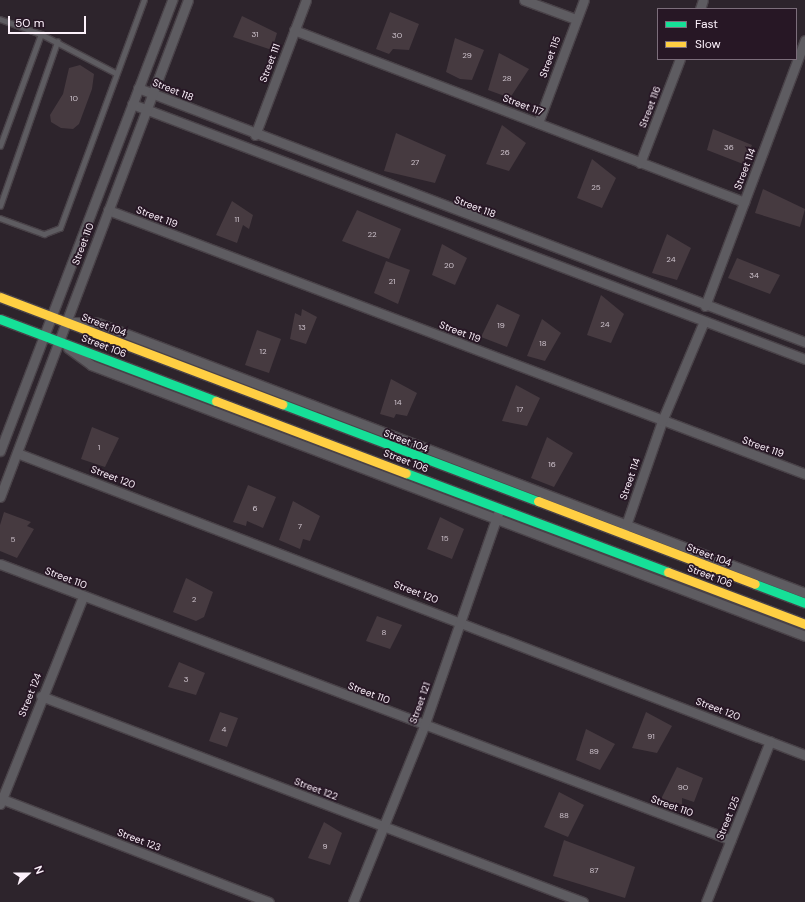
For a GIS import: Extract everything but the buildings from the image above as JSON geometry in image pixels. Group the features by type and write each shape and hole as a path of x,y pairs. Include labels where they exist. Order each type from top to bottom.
{"street":[{"name":"Street 110","path":"0,451 172,0"},
{"name":"Street 110","path":"0,497 188,0"},
{"name":"Street 111","path":"255,135 306,0"},
{"path":"524,0 576,20"},
{"name":"Street 115","path":"538,123 584,0"},
{"name":"Street 117","path":"294,30 744,202"},
{"name":"Street 114","path":"705,306 805,40"},
{"name":"Street 116","path":"640,163 680,60"},
{"name":"Street 118","path":"138,88 255,135 705,306 805,342"},
{"path":"132,104 704,321 804,355"},
{"name":"Street 119","path":"108,210 805,474"},
{"name":"Street 104","path":"0,297 805,603"},
{"name":"Street 106","path":"0,319 805,624"},
{"name":"Street 114","path":"622,533 662,421 704,321"},
{"path":"66,322 98,323 805,593"},
{"path":"59,341 91,365 805,636"},
{"path":"176,364 179,354"},
{"path":"160,392 163,381"},
{"path":"280,425 286,406"},
{"path":"400,450 404,439"},
{"name":"Street 120","path":"17,453 461,621 805,755"},
{"name":"Street 121","path":"353,902 424,726 500,508"},
{"path":"629,569 633,558"},
{"name":"Street 110","path":"0,564 424,726 731,840"},
{"path":"753,604 758,585"},
{"name":"Street 124","path":"1,802 40,696 83,596"},
{"name":"Street 122","path":"40,696 583,902"},
{"name":"Street 125","path":"706,902 770,741"},
{"name":"Street 123","path":"1,802 269,902"}],"lane":[{"path":"0,218 44,234 60,228 144,0"},
{"path":"0,19 41,34 116,73"},
{"path":"0,146 41,34"},
{"path":"0,206 57,42"}],"traffic: fast":[{"path":"0,319 216,401"},
{"path":"282,404 538,501"},
{"path":"406,473 668,572"},
{"path":"755,584 805,603"}],"traffic: slow":[{"path":"0,297 282,404"},
{"path":"216,401 406,473"},
{"path":"538,501 755,584"},
{"path":"668,572 805,624"}]}
